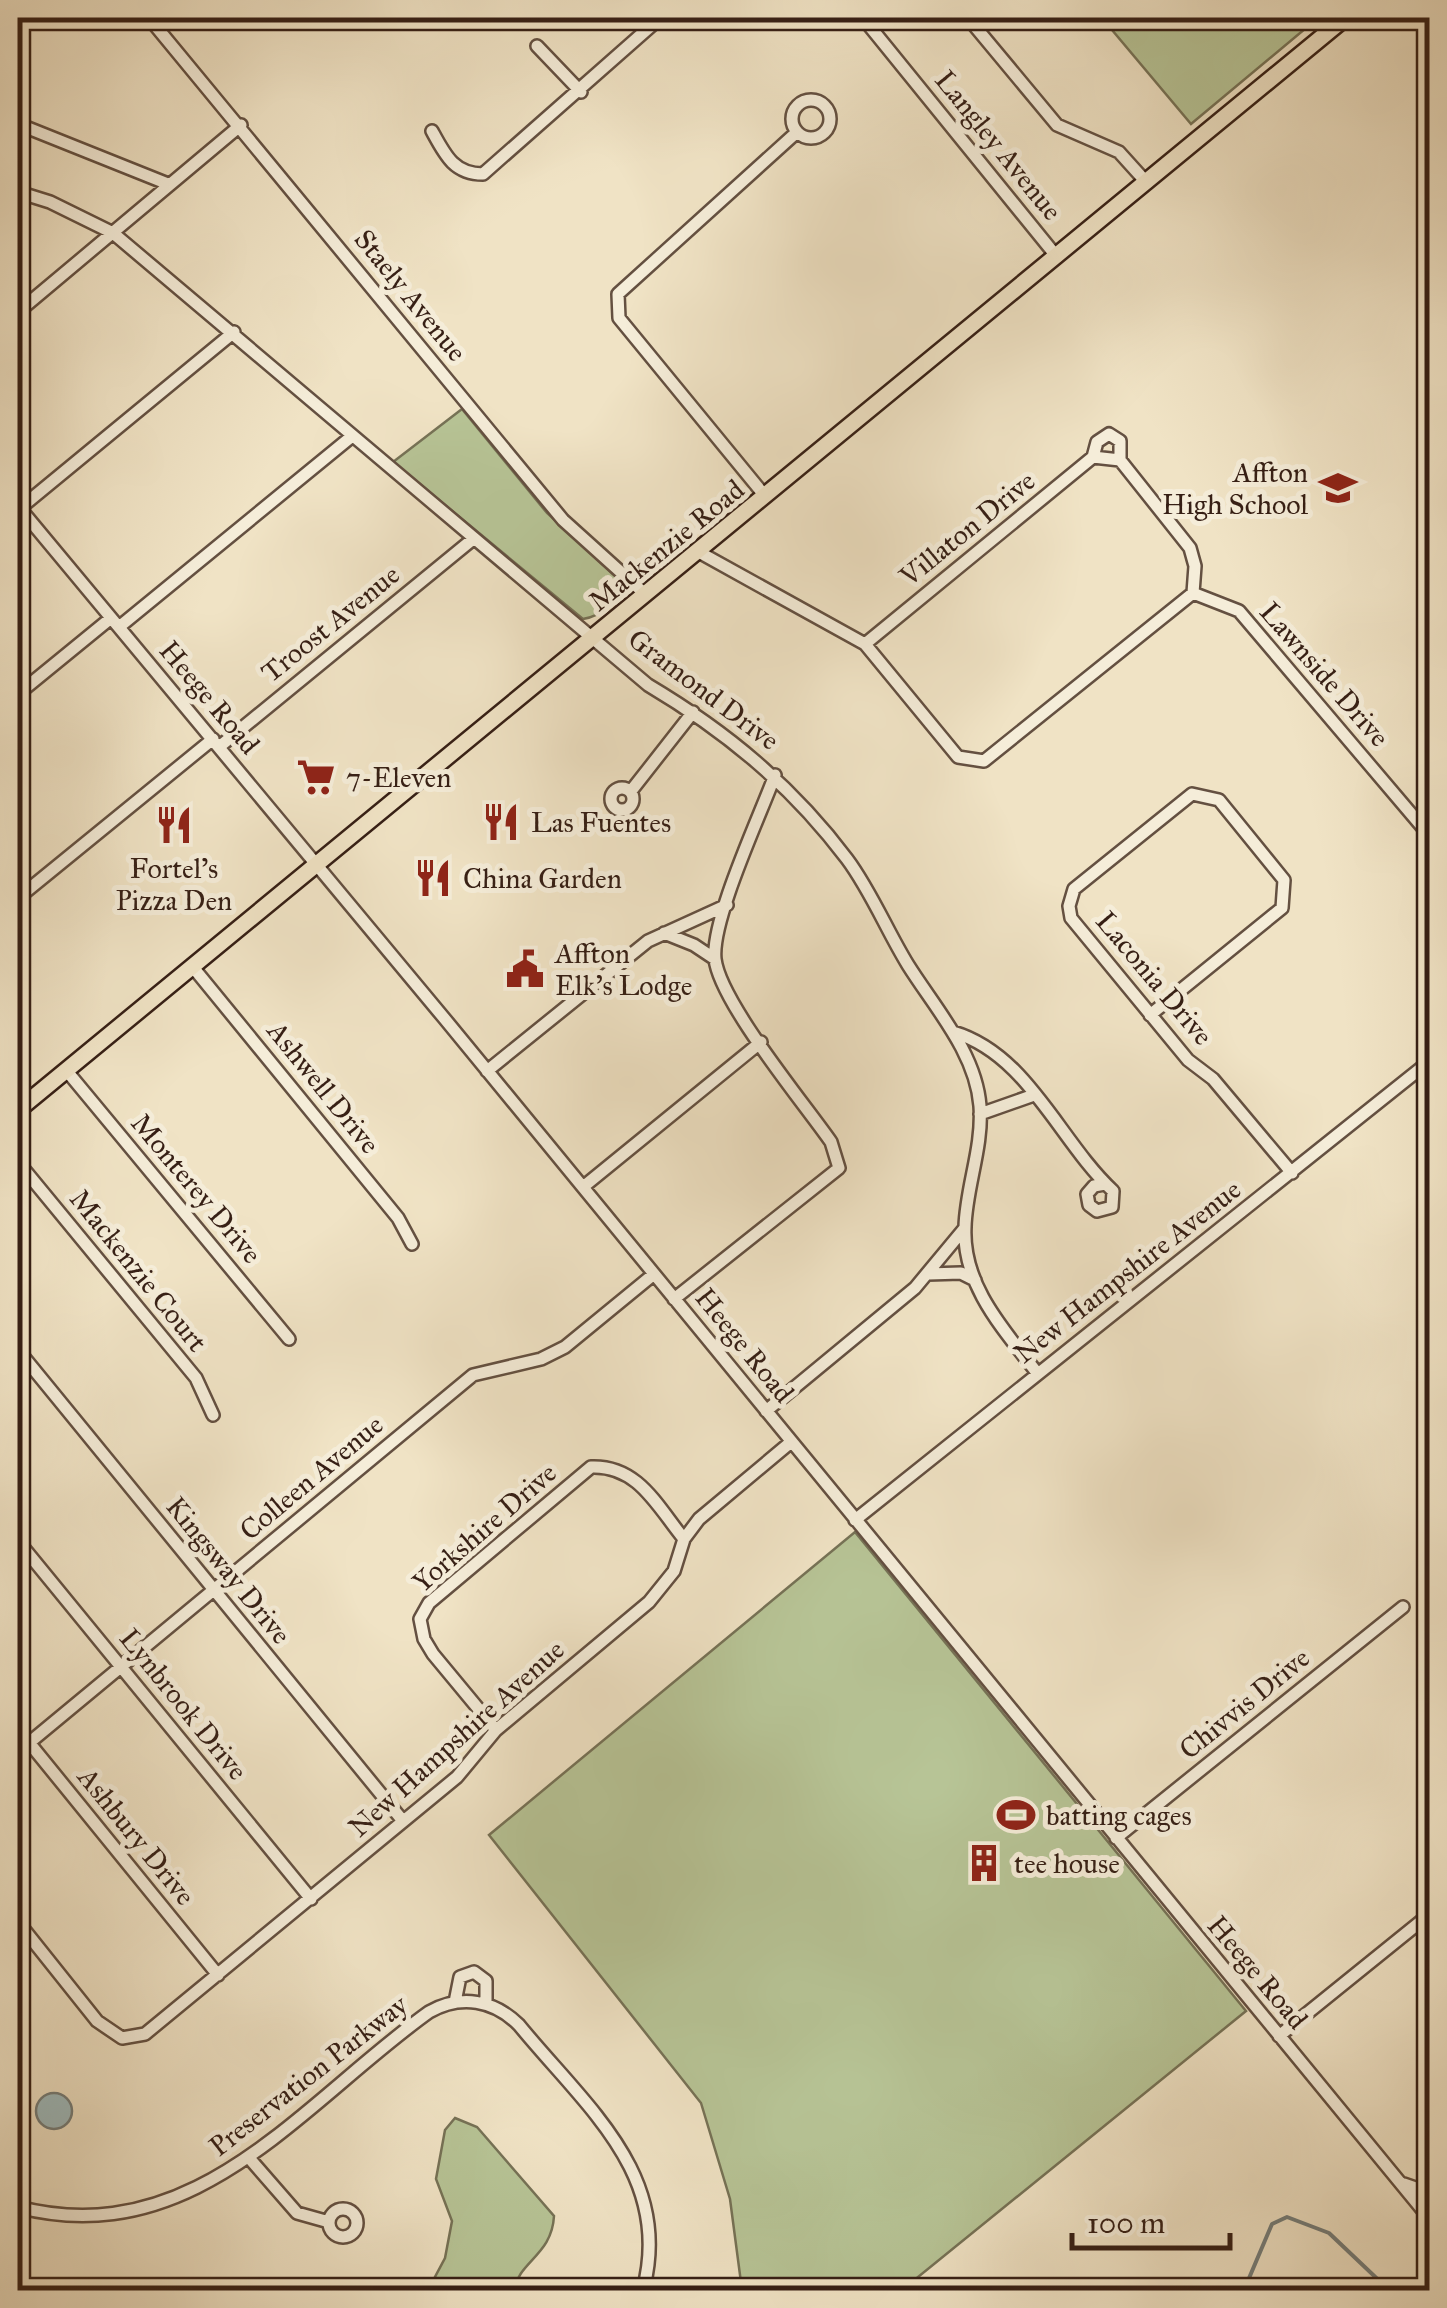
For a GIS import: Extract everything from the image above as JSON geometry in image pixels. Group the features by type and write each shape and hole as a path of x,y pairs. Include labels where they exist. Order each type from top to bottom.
{"main road":[{"name":"Mackenzie Road","path":"18,1110 1346,18"}],"street":[{"name":"Staely Avenue","path":"149,18 563,520 645,594"},
{"path":"432,132 447,159 469,174 483,174 581,92 660,18"},
{"name":"Langley Avenue","path":"864,18 1058,257"},
{"path":"968,18 1057,126 1119,152 1147,183"},
{"path":"537,46 581,92"},
{"path":"1430,123 1426,141 1430,157"},
{"path":"18,124 168,184"},
{"path":"18,312 241,125"},
{"path":"765,496 620,318 618,294 797,132"},
{"name":"Gramond Drive","path":"18,192 50,202 113,234 234,332 351,436 648,685 693,712 775,775 849,862 909,967 953,1032 970,1070 980,1114 964,1229 975,1280 989,1311 1038,1374"},
{"path":"18,508 234,332"},
{"path":"697,551 865,644 958,758 972,763 984,761 1194,593 1190,548 1120,460 1120,441 1109,434 1097,442 1098,456 1120,460"},
{"path":"18,694 115,623 351,436"},
{"name":"Villaton Drive","path":"865,644 1098,456"},
{"name":"Heege Road","path":"18,508 488,1071 1428,2214"},
{"name":"Troost Avenue","path":"18,898 473,539"},
{"name":"Lawnside Drive","path":"1194,593 1239,611 1430,836"},
{"path":"631,791 693,712"},
{"path":"674,1298 838,1168 830,1142 728,995 716,959 727,905 775,775"},
{"name":"Laconia Drive","path":"1150,1015 1282,908 1284,880 1219,800 1208,794 1192,794 1074,889 1069,906 1071,918 1150,1015 1188,1060 1228,1096 1292,1173"},
{"path":"488,1071 648,941 727,905"},
{"path":"664,934 694,944 716,959"},
{"name":"Ashwell Drive","path":"192,966 398,1218 412,1244"},
{"path":"953,1032 991,1048 1034,1095 1104,1184"},
{"path":"583,1187 761,1042"},
{"name":"New Hampshire Avenue","path":"855,1520 1430,1061"},
{"name":"Monterey Drive","path":"66,1070 289,1338"},
{"path":"980,1114 1034,1095"},
{"name":"Mackenzie Court","path":"18,1162 196,1378 213,1415"},
{"path":"766,1411 928,1274 964,1229"},
{"path":"928,1274 961,1273 975,1280"},
{"name":"Colleen Avenue","path":"18,1752 473,1375 541,1359 565,1347 654,1274"},
{"name":"Kingsway Drive","path":"18,1350 403,1821"},
{"name":"New Hampshire Avenue","path":"18,1922 97,2021 122,2038 145,2034 457,1776 496,1730 649,1602 674,1571 684,1539 699,1519 791,1442"},
{"name":"Yorkshire Drive","path":"496,1730 424,1640 420,1618 429,1603 591,1467 614,1466 634,1478 684,1539"},
{"name":"Lynbrook Drive","path":"18,1541 311,1899"},
{"name":"Chivvis Drive","path":"1116,1838 1403,1607"},
{"name":"Ashbury Drive","path":"18,1729 218,1976"},
{"path":"1279,2036 1430,1914"},
{"name":"Preservation Parkway","path":"18,2207 79,2214 132,2210 186,2194 250,2159 422,2017 455,2002 460,1977 474,1972 486,1981 486,2004 519,2025 632,2164 646,2197 651,2226 644,2290"},
{"path":"455,2002 486,2004"},
{"path":"250,2159 297,2213 329,2222"},
{"path":"1400,2182 1430,2192"}],"green space":[{"path":"1102,18 1318,18 1191,124"},
{"path":"462,409 547,513 623,583 620,595 609,606 583,619 393,462"},
{"path":"855,1532 1246,2011 902,2290 742,2290 730,2199 701,2103 489,1835"},
{"path":"455,2118 477,2127 554,2216 548,2240 522,2272 514,2290 428,2290 445,2258 452,2221 436,2179 445,2130"}],"water":[{"path":"54,2093 67,2098 72,2111 67,2124 54,2129 41,2124 36,2111 41,2098"}],"waterway":[{"path":"1244,2290 1272,2224 1287,2217 1329,2233 1389,2290"}],"place":[{"name":"Affton High School","path":"1338,488"},
{"name":"7-Eleven","path":"316,777"},
{"name":"Las Fuentes","path":"501,822"},
{"name":"Fortel's Pizza Den","path":"174,825"},
{"name":"China Garden","path":"433,878"},
{"name":"Affton Elk's Lodge","path":"525,969"},
{"name":"batting cages","path":"1016,1815"},
{"name":"tee house","path":"984,1863"}]}
